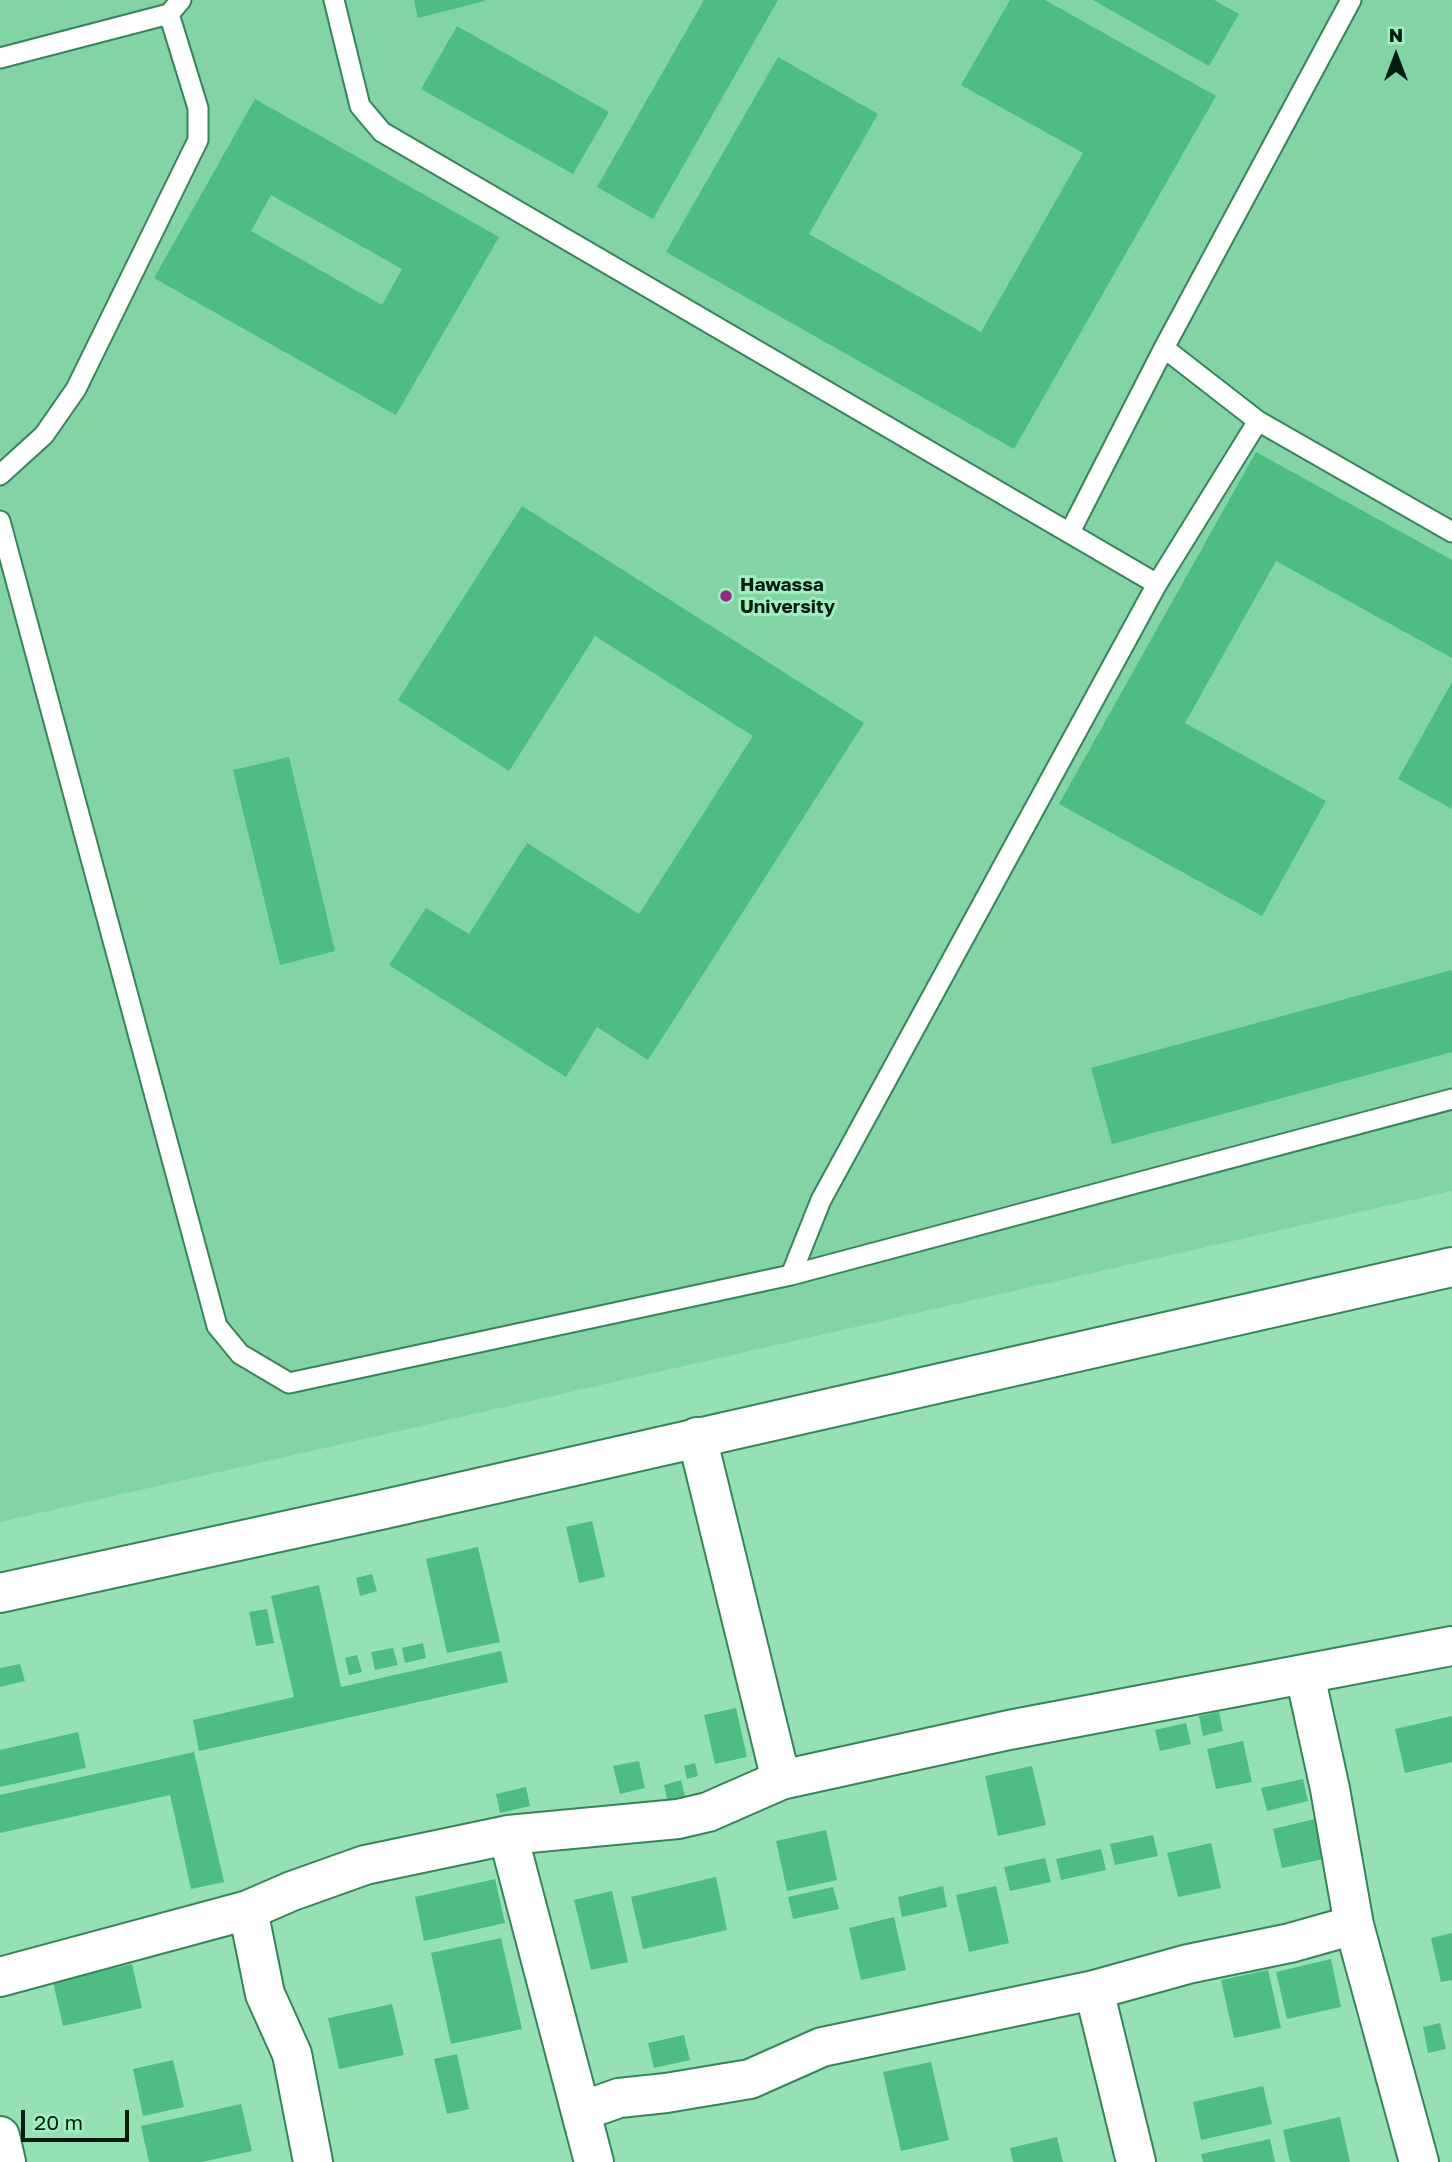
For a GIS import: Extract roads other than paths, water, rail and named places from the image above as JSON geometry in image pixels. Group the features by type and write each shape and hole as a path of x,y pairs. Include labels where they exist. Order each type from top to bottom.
{"street":[{"path":"0,1593 372,1512 1452,1267"},
{"path":"697,1437 781,1780"},
{"path":"0,1977 248,1910 292,1891 365,1866 508,1835 678,1819 708,1812 781,1780 1009,1730 1452,1647"},
{"path":"1306,1675 1354,1925 1419,2162"},
{"path":"508,1835 594,2162"},
{"path":"248,1910 265,1994 292,2054 313,2162"},
{"path":"582,2111 619,2098 750,2079 822,2047 1094,1990 1188,1964 1290,1943 1354,1925"},
{"path":"1094,1990 1136,2162"},
{"path":"0,2136 6,2162"}],"lane":[{"path":"334,0 360,106 382,132 1157,584"},
{"path":"1070,532 1164,348 1351,0"},
{"path":"0,58 175,7 198,108 198,141 76,389 44,435 0,475"},
{"path":"1164,348 1258,421 1452,532"},
{"path":"791,1275 821,1200 1157,584 1258,421"},
{"path":"0,522 217,1326 240,1354 289,1383 791,1275 1452,1099"}],"place":[{"name":"Hawassa University","path":"726,596"}]}
